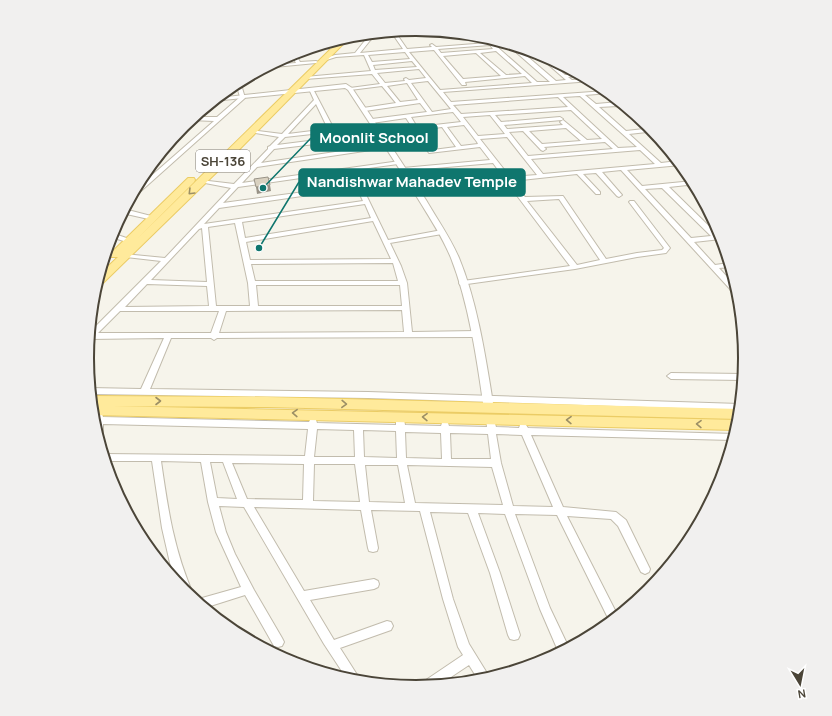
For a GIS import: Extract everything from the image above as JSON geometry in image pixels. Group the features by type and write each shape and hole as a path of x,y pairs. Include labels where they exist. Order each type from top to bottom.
{"main road":[{"name":"SH-136","path":"109,261 281,93 336,46"},
{"name":"SH-136","path":"105,275 292,92 331,48"},
{"path":"99,412 267,402 490,414 679,409 733,414"},
{"path":"99,412 445,423 490,414 519,419 731,424"}],"street":[{"path":"395,37 412,60 460,116 575,267"},
{"path":"357,54 368,40"},
{"path":"284,65 319,62 335,56 405,50 432,45 487,44"},
{"path":"432,45 469,89"},
{"path":"491,45 536,84"},
{"path":"382,51 384,46"},
{"path":"439,55 497,50"},
{"path":"477,52 505,77"},
{"path":"365,53 374,73 382,85 399,104"},
{"path":"521,53 555,83"},
{"path":"369,64 412,60"},
{"path":"553,67 571,82"},
{"path":"304,78 345,76 419,68"},
{"path":"400,70 430,113"},
{"path":"533,71 539,70"},
{"path":"462,81 505,77 525,73"},
{"path":"345,76 348,87 365,109 389,146 442,232 455,258 463,283 482,361 496,463 510,510 545,608 562,645"},
{"path":"564,76 571,76"},
{"path":"225,99 311,89 382,85 428,79"},
{"path":"440,91 580,81"},
{"path":"501,87 510,99"},
{"path":"240,88 243,97"},
{"path":"311,89 337,140"},
{"path":"450,104 599,93"},
{"path":"581,94 660,165"},
{"path":"559,96 617,150"},
{"path":"148,180 243,97"},
{"path":"96,331 145,282 317,100"},
{"path":"365,109 422,101"},
{"path":"595,106 614,105"},
{"path":"460,116 572,108"},
{"path":"372,121 455,110"},
{"path":"552,110 566,126 586,142"},
{"path":"492,114 541,176"},
{"path":"407,116 436,159"},
{"path":"201,119 218,119"},
{"path":"500,124 560,119"},
{"path":"416,129 465,123"},
{"path":"444,126 460,148"},
{"path":"477,138 524,129 566,126"},
{"path":"524,129 549,156"},
{"path":"252,131 282,136 332,130"},
{"path":"625,133 644,130"},
{"path":"270,148 380,134"},
{"path":"540,146 606,140"},
{"path":"403,170 436,159 460,148 482,145"},
{"path":"254,166 389,146"},
{"path":"528,158 642,148"},
{"path":"436,159 493,161"},
{"path":"202,181 235,186 398,162"},
{"path":"415,188 672,164"},
{"path":"622,168 729,282"},
{"path":"351,169 376,219 403,283 408,335"},
{"path":"598,171 619,195"},
{"path":"578,172 598,193"},
{"path":"641,188 687,183"},
{"path":"216,206 359,186"},
{"path":"664,186 711,229"},
{"path":"524,200 561,197 604,261"},
{"path":"197,227 367,202"},
{"path":"463,283 575,267 664,252 667,248 632,202"},
{"path":"129,212 153,218"},
{"path":"243,240 376,219"},
{"path":"238,221 252,283 254,308"},
{"path":"205,226 213,308"},
{"path":"386,242 442,232"},
{"path":"118,237 130,241"},
{"path":"689,240 714,237"},
{"path":"126,255 166,260"},
{"path":"247,262 395,261"},
{"path":"714,267 724,266"},
{"path":"145,282 210,284"},
{"path":"252,283 403,283"},
{"path":"214,337 223,308"},
{"path":"119,309 406,308"},
{"path":"95,336 214,337 476,334"},
{"path":"144,392 168,336"},
{"path":"671,376 737,377"},
{"path":"96,391 361,395 490,414 524,432 728,437"},
{"path":"679,409 734,407"},
{"path":"519,419 560,511 612,613"},
{"path":"308,505 309,460 313,420 358,427 400,422 402,461 411,507"},
{"path":"445,423 447,462"},
{"path":"358,427 358,461 364,506 373,548"},
{"path":"110,457 496,463"},
{"path":"156,458 161,502 171,545 181,578"},
{"path":"205,459 213,502 225,541 278,642"},
{"path":"226,459 244,503 247,504 348,673"},
{"path":"213,502 560,511 613,515 622,524 645,570"},
{"path":"424,508 448,599 464,647 481,673"},
{"path":"472,509 495,573 514,635"},
{"path":"302,596 374,584"},
{"path":"206,602 249,589"},
{"path":"332,646 387,626"},
{"path":"437,679 470,657"}],"building":[{"path":"268,177 270,185 256,187 254,179"}],"place":[{"name":"Moonlit School","path":"263,188"},
{"name":"Nandishwar Mahadev Temple","path":"259,248"}]}
